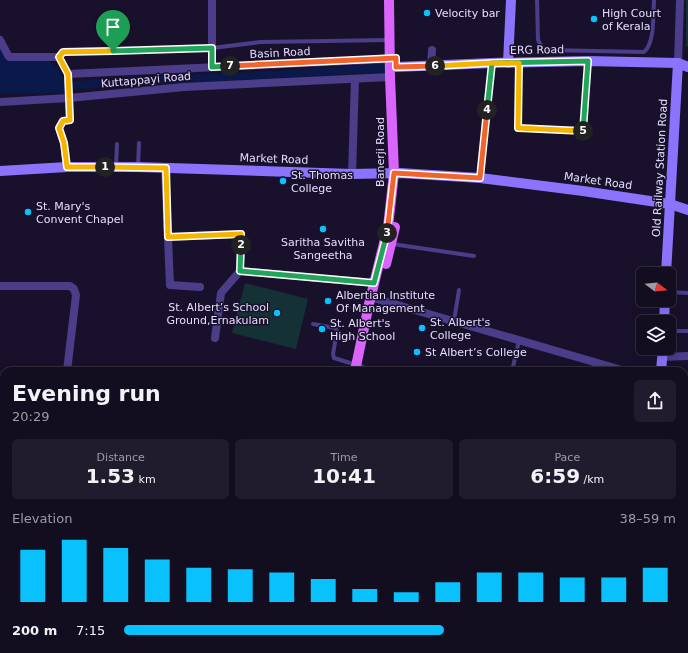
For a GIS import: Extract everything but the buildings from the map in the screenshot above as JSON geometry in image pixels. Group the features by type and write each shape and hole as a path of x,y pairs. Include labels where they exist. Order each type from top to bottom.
{"main road":[{"name":"Banerji Road","path":"389,0 390,40 393,67"},
{"name":"Banerji Road","path":"359,367 395,230 397,173 393,67 395,0"},
{"name":"Banerji Road","path":"359,367 374,283 388,227 397,173"}],"street":[{"path":"212,0 212,67"},
{"path":"508,63 511,0"},
{"path":"680,0 678,62 688,67"},
{"path":"0,40 9,57 59,57 68,74 70,120 63,121 59,128 64,143 67,167"},
{"path":"432,50 432,66"},
{"name":"ERG Road","path":"393,67 588,61 678,62"},
{"name":"Old Railway Station Road","path":"666,267 678,62"},
{"name":"Basin Road","path":"68,74 212,67 393,67"},
{"name":"Kuttappayi Road","path":"0,102 69,98 191,87 355,79 393,67"},
{"path":"352,174 355,79"},
{"name":"Market Road","path":"0,171 67,167 138,166 352,174 397,173 480,178 583,190 670,204 688,210"},
{"path":"166,168 170,285 200,287"},
{"path":"168,237 241,234 240,271 221,293 215,338"},
{"path":"240,271 374,283"},
{"path":"0,286 70,286 74,289 76,295 67,367"},
{"path":"377,300 611,367"},
{"path":"661,367 662,355"},
{"path":"676,355 688,356"}],"lane":[{"path":"537,0 538,40 543,49 644,52 647,50 651,42 654,0"},
{"path":"59,57 63,52 212,48 261,42 390,40"},
{"path":"519,63 518,128 584,131 588,61"},
{"path":"480,178 492,63"},
{"path":"138,166 139,143"},
{"path":"116,144 116,166"},
{"path":"391,244 474,256"},
{"path":"454,322 459,290"},
{"path":"676,292 688,293"},
{"path":"313,324 335,328 337,331 333,354 334,358 356,367"},
{"path":"676,332 688,331"},
{"path":"513,367 519,341"}],"green space":[{"path":"686,0 688,0 688,47 686,46"},
{"path":"245,283 308,299 296,349 232,333"}],"water":[{"path":"0,47 7,61 46,60 57,68 63,79 69,82 123,77 260,72 386,63 387,72 72,89 64,90 64,93 0,94"}],"place":[{"name":"Velocity bar","path":"427,13"},
{"name":"High Court of Kerala","path":"594,19"},
{"name":"St. Thomas College","path":"283,181"},
{"name":"St. Mary's Convent Chapel","path":"28,212"},
{"name":"Saritha Savitha Sangeetha","path":"323,229"},
{"name":"Albertian Institute Of Management","path":"328,301"},
{"name":"St. Albert’s School Ground,Ernakulam","path":"277,313"},
{"name":"St. Albert's College","path":"422,328"},
{"name":"St. Albert's High School","path":"322,329"},
{"name":"St Albert’s College","path":"417,352"}],"route":[{"path":"113,51 63,52 59,57 68,74 70,120 63,121 59,128 64,143 67,167 138,166 166,168 168,237 241,234 240,271 374,283 388,227 394,173 480,178 492,63 588,61 584,131 518,128 519,63 492,63 396,67 396,58 212,67 212,48 113,51"}]}
